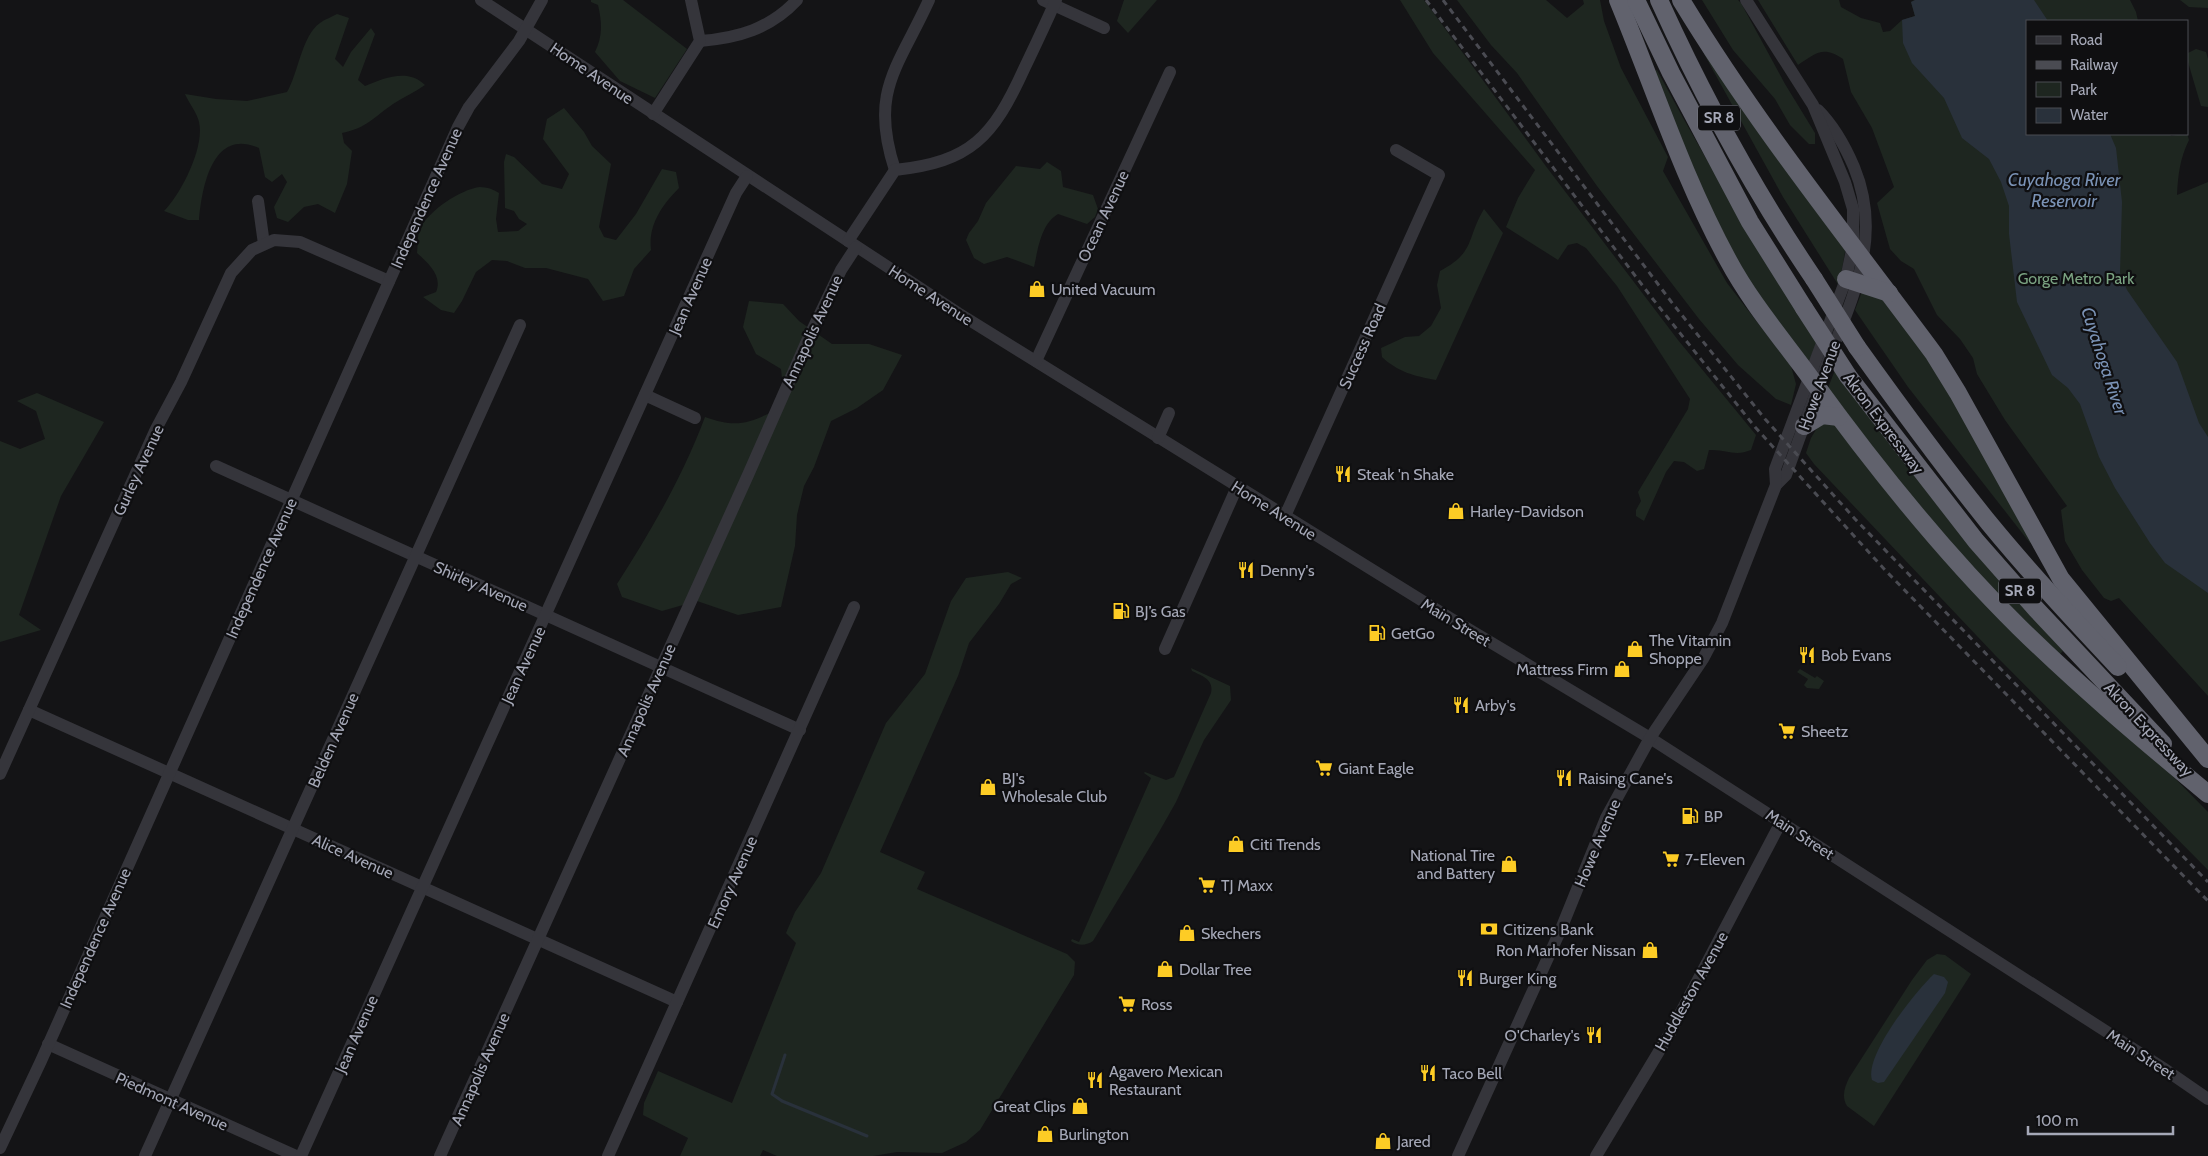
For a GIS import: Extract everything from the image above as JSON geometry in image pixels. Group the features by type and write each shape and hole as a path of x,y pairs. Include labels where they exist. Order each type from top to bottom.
{"highway":[{"path":"1618,0 1678,152 1712,231 1746,291 1780,339 1926,527 2018,627 2112,714 2208,793"},
{"name":"Akron Expressway","path":"1636,0 1750,222 1848,376 1976,541 2036,609 2208,793"},
{"name":"Akron Expressway","path":"1660,0 1686,59 1783,233 1857,347 1924,439 1990,524 2050,594 2208,760"},
{"path":"1681,0 1711,49 1856,252 1934,354 1958,392 2061,579 2208,760"},
{"path":"1852,281 1889,293"},
{"path":"1804,426 1822,416 1839,417"}],"street":[{"name":"Home Avenue","path":"482,0 852,244 1158,438 1387,580"},
{"name":"Independence Avenue","path":"0,1148 458,127 469,107 510,55 542,0"},
{"path":"653,114 700,42 690,0"},
{"path":"700,42 735,37 765,26 797,0"},
{"path":"929,0 913,35 898,61 886,94 884,130 895,170 933,165 968,149 985,136 1009,102 1051,2 1104,28"},
{"path":"1746,0 1813,105 1845,182 1853,209 1856,252"},
{"name":"Ocean Avenue","path":"1036,361 1170,72"},
{"path":"1813,105 1829,121 1846,147 1858,176 1866,221 1856,252"},
{"name":"Success Road","path":"1284,516 1438,175 1396,150"},
{"name":"Annapolis Avenue","path":"440,1156 539,940 802,350 852,244 895,170"},
{"name":"Jean Avenue","path":"301,1156 736,193 747,176"},
{"path":"258,201 264,244"},
{"name":"Gurley Avenue","path":"0,774 156,429 181,382 231,273 243,258 264,244 274,240 300,242 390,280"},
{"name":"Howe Avenue","path":"1776,485 1775,469 1813,382 1852,281 1856,252"},
{"name":"Belden Avenue","path":"145,1156 520,325"},
{"name":"Howe Avenue","path":"1458,1156 1561,930 1606,818 1650,738 1703,659 1722,623 1776,485 1786,475 1804,426 1813,382"},
{"path":"645,395 695,418"},
{"path":"1158,438 1169,413"},
{"name":"Shirley Avenue","path":"216,466 800,730"},
{"path":"1165,649 1237,487"},
{"name":"Main Street","path":"1387,580 1650,738 2163,1068 2208,1099"},
{"name":"Emory Avenue","path":"608,1156 854,607"},
{"name":"Alice Avenue","path":"30,710 677,1002"},
{"name":"Huddleston Avenue","path":"1596,1156 1670,1033 1781,822"},
{"name":"Piedmont Avenue","path":"48,1044 296,1156"}],"green space":[{"path":"591,0 623,0 687,49 655,98 620,81 595,52 601,35 601,23 598,5 591,2"},
{"path":"1124,0 1157,0 1128,33 1117,21"},
{"path":"1400,0 1424,0 1545,165 1678,340 1756,435 1751,450 1745,452 1735,453 1709,450 1704,469 1697,471 1684,462 1674,461 1666,472 1644,521 1636,516 1636,510 1641,501 1638,492 1688,409 1690,399 1617,286 1586,248 1577,243 1568,245 1558,260 1506,227 1518,198 1535,170 1433,53"},
{"path":"1457,0 1546,0 1567,18 1584,4 1583,0 1600,0 1604,21 1621,68 1668,157 1663,171 1727,283 1791,366 1796,384 1791,405 1776,399 1738,365 1699,319 1597,186 1517,73 1491,45"},
{"path":"1702,0 1738,0 1741,3 1785,84 1815,133 1815,144 1809,144 1790,125 1775,99 1733,50"},
{"name":"Gorge Metro Park","path":"1758,0 1839,0 1841,7 1861,18 1880,23 1883,32 1890,31 1902,20 1915,16 1911,2 1915,0 2130,0 2138,20 2026,20 2026,135 2188,135 2189,140 2183,153 2177,195 2208,182 2208,696 2119,598 2111,601 2104,598 2082,570 2065,541 2061,510 2067,506 2005,420 1977,374 1973,358 1960,339 1937,315 1914,269 1901,261 1890,249 1877,203 1894,187 1872,128 1851,92 1843,59 1830,52 1824,52 1814,55 1798,65"},
{"path":"2180,0 2208,0 2208,8 2189,7"},
{"path":"337,14 349,18 335,59 343,67 351,52 371,28 375,34 358,80 365,86 396,76 411,77 425,85 393,104 370,122 342,133 344,143 352,151 347,184 335,213 318,204 304,207 288,222 277,218 274,207 287,182 282,174 272,182 265,177 259,148 243,144 230,146 220,153 212,164 203,192 199,220 188,220 164,211 184,182 195,157 198,144 199,122 185,94 247,101 287,92 309,36 320,23"},
{"path":"2196,49 2206,52 2208,59 2208,107 2201,106 2188,62 2188,53"},
{"path":"1707,52 1846,246 1839,286 1783,197 1704,54"},
{"path":"1657,70 1734,208 1817,342 1809,362 1802,357 1770,317 1722,238 1651,72"},
{"path":"564,108 584,132 592,146 611,164 599,227 604,237 616,240 636,214 662,169 676,172 679,188 662,208 654,224 651,250 634,269 624,296 603,301 588,279 546,268 525,268 507,261 492,260 476,272 454,313 441,310 423,297 436,292 438,286 433,270 417,253 419,232 424,222 437,208 455,196 472,189 485,187 499,193 496,219 498,232 518,231 527,224 519,219 514,211 505,208 504,162 506,154 514,157 542,184 562,189 569,174 543,139 547,119"},
{"path":"1047,162 1061,171 1063,187 1093,195 1098,209 1095,217 1087,224 1058,214 1052,218 1041,237 1034,267 1007,257 984,264 974,258 966,240 978,221 986,203 1016,166 1040,169"},
{"path":"1484,209 1503,233 1436,380 1400,370 1382,357 1381,348 1405,337 1419,336 1431,326 1441,308 1437,285 1440,271 1460,258 1465,251"},
{"path":"1863,289 1885,297 1934,362 2034,540 2030,543 1908,387 1855,310"},
{"path":"749,301 783,304 799,321 832,344 869,344 902,355 883,390 857,408 831,421 814,467 804,486 797,515 795,546 781,607 738,615 697,601 662,611 622,597 617,584 666,503 687,461 705,417 728,423 746,422 755,420 785,406 781,369 756,354 743,327"},
{"path":"1835,370 1930,496 1991,570 2063,651 2059,655 1992,589 1905,490 1828,388"},
{"path":"37,393 104,422 61,496 19,615 41,630 0,642 0,441 20,449 45,439 36,411 17,401"},
{"path":"1830,422 1845,432 2208,812 2208,870 1995,655 1814,464 1806,453 1811,438 1820,423"},
{"path":"1008,572 1022,578 1011,584 999,604 969,643 958,676 880,852 925,872 917,889 1067,954 1075,962 1074,975 980,1130 966,1142 942,1153 897,1152 873,1156 777,1156 763,1150 760,1156 680,1156 688,1138 643,1115 644,1103 658,1071 732,1103 796,943 786,933 795,912 821,873 886,723 925,674 951,601 966,578"},
{"path":"1191,668 1230,686 1231,700 1204,740 1176,802 1093,941 1085,945 1077,944 1071,941 1072,939 1079,942 1151,778 1144,773 1166,780 1174,777 1211,693 1209,681 1192,671"},
{"path":"1800,669 1824,681 1819,689 1807,688 1804,685 1808,679 1797,672"},
{"path":"1937,954 1945,955 1971,974 1874,1126 1847,1106 1844,1095 1846,1085 1912,980 1927,960"}],"water":[{"name":"Cuyahoga River Reservoir","path":"1915,0 2034,0 2047,20 2026,20 2026,135 2110,135 2116,148 2122,202 2120,273 2127,290 2177,362 2199,423 2208,437 2208,593 2165,563 2150,543 2115,488 2099,457 2080,404 2068,388 2052,375 2017,302 2009,234 2009,206 2001,182 1989,159 1962,138 1944,98 1912,63 1903,43 1902,20 1915,16 1911,2"},
{"path":"1934,974 1944,977 1948,982 1945,993 1884,1082 1878,1083 1872,1080 1872,1069 1883,1040 1904,1008"}],"waterway":[{"path":"785,1055 772,1094 782,1101 867,1136"}],"railway":[{"path":"1426,0 1652,298 1755,427 1885,570 2208,901"},
{"path":"1443,0 1673,304 1765,419 1855,519 2208,882"}],"place":[{"name":"United Vacuum","path":"1037,289"},
{"name":"Steak 'n Shake","path":"1343,474"},
{"name":"Harley-Davidson","path":"1456,511"},
{"name":"Denny's","path":"1246,570"},
{"name":"BJ’s Gas","path":"1121,611"},
{"name":"GetGo","path":"1377,633"},
{"name":"The Vitamin Shoppe","path":"1635,649"},
{"name":"Bob Evans","path":"1807,655"},
{"name":"Mattress Firm","path":"1622,669"},
{"name":"Arby's","path":"1461,705"},
{"name":"Sheetz","path":"1787,731"},
{"name":"Giant Eagle","path":"1324,768"},
{"name":"Raising Cane's","path":"1564,778"},
{"name":"BJ's Wholesale Club","path":"988,787"},
{"name":"BP","path":"1690,816"},
{"name":"Citi Trends","path":"1236,844"},
{"name":"7-Eleven","path":"1671,859"},
{"name":"National Tire and Battery","path":"1509,864"},
{"name":"TJ Maxx","path":"1207,885"},
{"name":"Citizens Bank","path":"1489,929"},
{"name":"Skechers","path":"1187,933"},
{"name":"Ron Marhofer Nissan","path":"1650,950"},
{"name":"Dollar Tree","path":"1165,969"},
{"name":"Burger King","path":"1465,978"},
{"name":"Ross","path":"1127,1004"},
{"name":"O'Charley's","path":"1594,1035"},
{"name":"Taco Bell","path":"1428,1073"},
{"name":"Agavero Mexican Restaurant","path":"1095,1080"},
{"name":"Great Clips","path":"1080,1106"},
{"name":"Burlington","path":"1045,1134"},
{"name":"Jared","path":"1383,1141"}],"water label":[{"name":"Cuyahoga River","path":"2104,361"}]}
